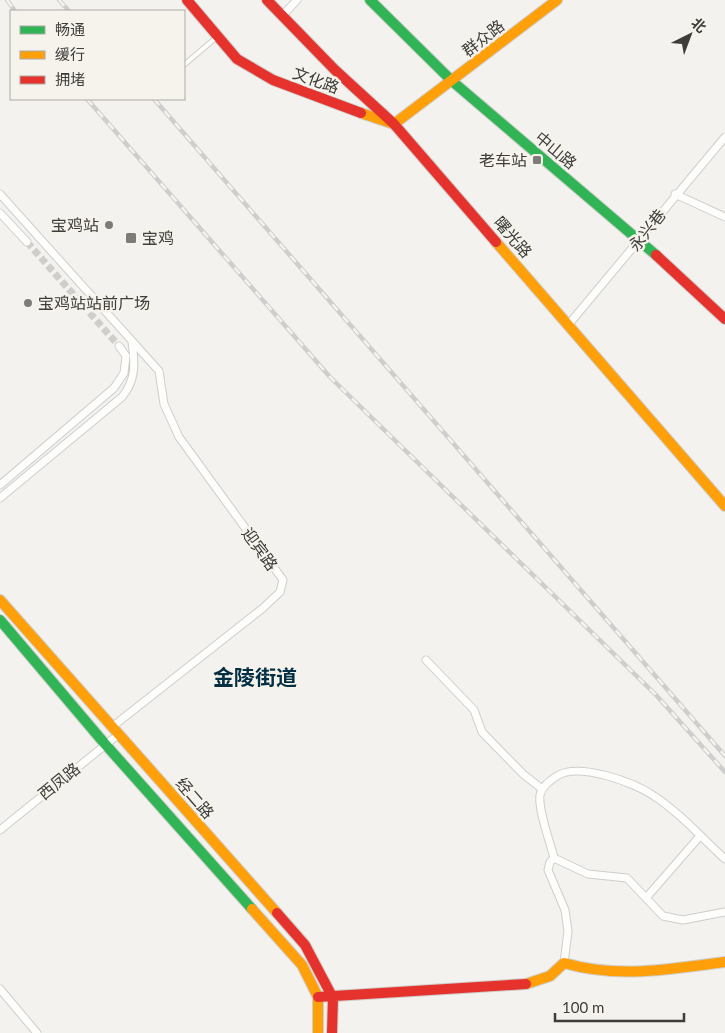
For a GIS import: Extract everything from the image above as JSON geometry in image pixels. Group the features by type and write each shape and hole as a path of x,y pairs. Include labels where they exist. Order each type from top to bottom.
{"main road":[{"name":"文化路","path":"186,0 237,59 273,80 394,124"},
{"name":"曙光路","path":"267,0 335,70 394,124 725,506"},
{"name":"中山路","path":"370,0 452,81 640,241 725,319"},
{"name":"群众路","path":"452,81 557,0"},
{"path":"394,124 452,81"},
{"name":"经二路","path":"0,600 305,945 333,998 332,1033"},
{"name":"经二路","path":"0,620 105,744 302,964 318,997 318,1033"},
{"path":"318,997 333,998 526,984 550,976 564,963 636,973 725,962"}],"street":[{"path":"282,16 297,0"},
{"name":"永兴巷","path":"569,324 640,241 675,194 725,137"},
{"path":"0,194 132,341 134,376 131,387 122,398 0,498"},
{"path":"675,194 725,217"},
{"path":"0,213 26,242"},
{"name":"迎宾路","path":"116,731 263,608 280,592 283,580 179,437 164,404 159,371 132,341"},
{"path":"0,485 114,388 124,373 126,356 119,346"},
{"path":"426,660 474,710 482,732 523,774 542,789"},
{"name":"西凤路","path":"0,830 105,744 116,731"},
{"path":"554,858 540,802 542,789 561,774 573,770 618,780 654,796 725,859"},
{"path":"646,898 700,836"},
{"path":"554,858 588,874 627,878 663,916 684,920 725,912"},
{"path":"554,858 550,862 548,870 562,900 567,921 564,963"},
{"path":"0,989 37,1033"}],"lane":[{"path":"185,64 218,36"}],"tunnel":[{"path":"27,242 119,346"}],"railway":[{"path":"7,0 14,10"},
{"path":"59,0 68,10"},
{"path":"88,100 330,377 656,695 725,772"},
{"path":"155,100 725,756"}],"traffic: fast":[{"path":"370,0 452,81 656,255"},
{"path":"0,620 105,744 252,909"}],"traffic: slow":[{"path":"361,113 394,124 557,0"},
{"path":"496,242 725,506"},
{"path":"0,600 277,913"},
{"path":"252,909 302,965 318,997 318,1033"},
{"path":"526,984 550,976 564,963 584,968 625,972 664,970 725,962"}],"traffic: jam":[{"path":"187,0 237,59 273,80 361,113"},
{"path":"267,0 335,70 394,124 496,242"},
{"path":"656,255 725,319"},
{"path":"277,913 305,945 333,998 332,1033"},
{"path":"318,997 526,984"}],"place":[{"name":"老车站","path":"537,160"},
{"name":"宝鸡站","path":"109,225"},
{"name":"宝鸡","path":"131,238"},
{"name":"宝鸡站站前广场","path":"28,303"}],"district":[{"name":"金陵街道","path":"255,678"}]}
